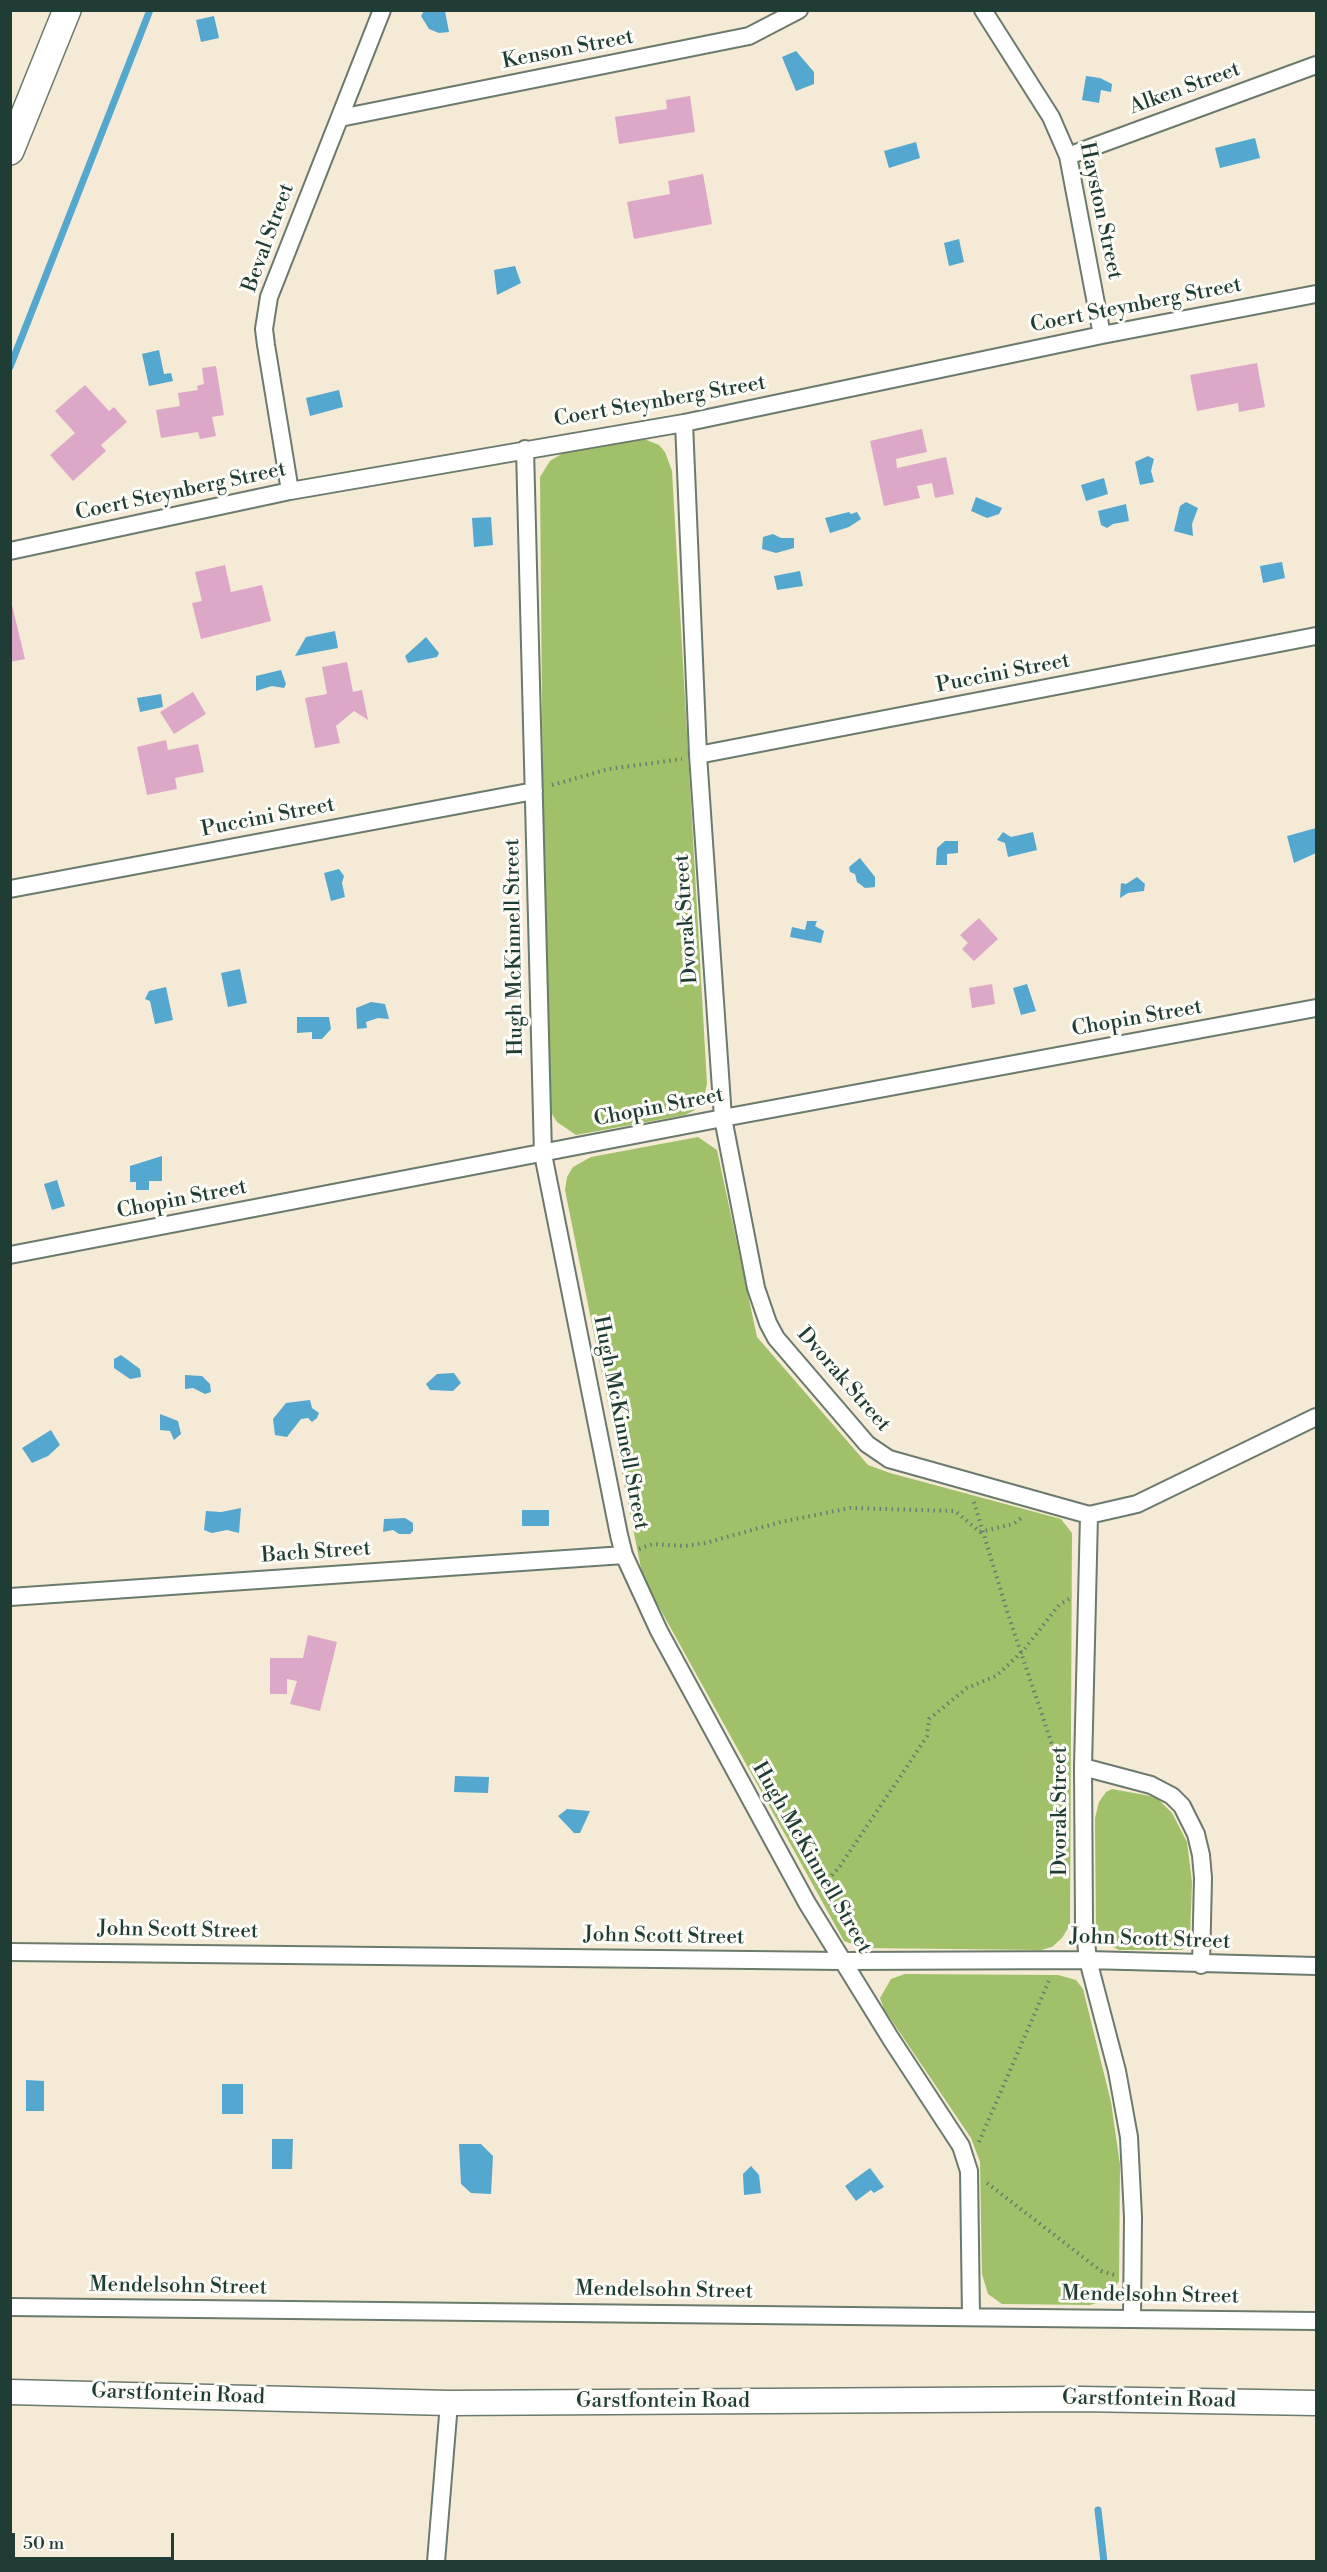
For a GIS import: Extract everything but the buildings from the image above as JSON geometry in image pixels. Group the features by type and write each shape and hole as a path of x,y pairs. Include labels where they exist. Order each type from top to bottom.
{"main road":[{"path":"10,151 67,10"},
{"name":"Garstfontein Road","path":"10,2392 449,2403 1080,2399 1317,2403"}],"street":[{"name":"Beval Street","path":"290,491 266,345 266,315 276,273 382,10"},
{"name":"Kenson Street","path":"340,118 738,39 765,30 799,10"},
{"name":"Hayston Street","path":"982,10 1051,117 1068,156 1102,335"},
{"name":"Alken Street","path":"1068,156 1317,65"},
{"name":"Coert Steynberg Street","path":"10,551 290,491 684,423 1102,335 1317,294"},
{"name":"Dvorak Street","path":"684,423 698,755 723,1118 756,1287 768,1323 776,1338 867,1444 889,1459 1089,1515 1083,1767 1084,1923 1088,1960 1117,2072 1129,2137 1132,2318"},
{"name":"Hugh McKinnell Street","path":"525,449 543,1154 624,1555 659,1631 807,1903 967,2163"},
{"name":"Puccini Street","path":"698,755 1317,636"},
{"name":"Puccini Street","path":"10,889 534,791"},
{"name":"Chopin Street","path":"10,1255 723,1118 1317,1008"},
{"path":"1089,1515 1137,1504 1317,1416"},
{"name":"Bach Street","path":"10,1597 624,1555"},
{"path":"1083,1767 1151,1785 1172,1796 1182,1806 1196,1834 1201,1855 1203,1878 1201,1965"},
{"name":"John Scott Street","path":"10,1952 843,1961 1088,1960 1201,1965 1317,1966"},
{"path":"967,2163 971,2317"},
{"name":"Mendelsohn Street","path":"10,2307 1317,2320"},
{"path":"436,2562 449,2403"}],"path":[{"path":"534,791 609,769 698,755"},
{"path":"968,1481 1007,1611 1023,1651 1061,1773 1083,1809"},
{"path":"624,1555 653,1544 685,1546 705,1543 781,1522 850,1508 955,1511 981,1532 1013,1524 1044,1501"},
{"path":"807,1903 840,1866 906,1768 927,1736 928,1719 967,1688 996,1676 1023,1651 1059,1605 1086,1589"},
{"path":"1054,1960 1048,1984 967,2163 1101,2271 1132,2282"}],"green space":[{"path":"644,439 659,445 665,452 672,471 707,1084 704,1097 695,1110 685,1115 576,1135 557,1122 552,1114 550,1103 543,821 540,477 550,461 563,453"},
{"path":"698,1137 717,1150 757,1337 868,1465 1061,1519 1072,1533 1070,1925 1062,1938 1052,1947 1041,1950 863,1948 844,1941 643,1578 565,1190 567,1177 573,1167 591,1157"},
{"path":"1112,1789 1156,1797 1172,1813 1187,1842 1192,1882 1190,1938 1182,1950 1119,1950 1102,1941 1096,1931 1095,1818 1099,1802 1106,1792"},
{"path":"905,1974 1058,1975 1076,1980 1083,1989 1111,2102 1120,2165 1119,2281 1108,2299 1090,2305 1002,2304 988,2294 982,2274 980,2162 971,2138 884,2009 880,1998 891,1979"}],"water":[{"path":"424,11 445,11 449,32 439,33 429,29 421,16"},
{"path":"214,16 219,38 201,42 196,20"},
{"path":"796,51 814,72 814,84 796,91 782,57"},
{"path":"1086,76 1100,78 1112,84 1111,92 1101,90 1099,103 1082,100"},
{"path":"1255,138 1260,158 1220,168 1215,148"},
{"path":"916,142 920,158 889,168 884,151"},
{"path":"959,239 964,262 949,266 944,243"},
{"path":"515,266 521,283 497,295 494,270"},
{"path":"159,350 164,374 171,373 173,381 149,386 142,354"},
{"path":"339,390 343,407 310,416 306,398"},
{"path":"1148,456 1154,459 1151,471 1154,482 1140,485 1135,462"},
{"path":"1104,478 1108,494 1086,501 1081,485"},
{"path":"976,497 1002,508 999,514 987,518 971,511"},
{"path":"1186,502 1198,508 1192,524 1193,536 1174,531 1180,506"},
{"path":"1126,504 1129,521 1113,524 1107,528 1101,525 1098,511"},
{"path":"849,512 851,514 857,512 861,519 849,527 830,533 825,518"},
{"path":"491,517 493,545 474,547 472,518"},
{"path":"773,534 781,538 794,538 794,548 776,553 762,549 763,537"},
{"path":"1282,562 1285,578 1263,583 1260,566"},
{"path":"800,571 803,586 777,590 774,576"},
{"path":"335,631 338,648 295,656 306,637"},
{"path":"426,637 439,653 437,657 408,663 405,656"},
{"path":"281,670 286,684 284,688 272,686 256,691 256,676"},
{"path":"161,694 163,707 140,712 137,698"},
{"path":"1316,828 1316,853 1294,863 1287,836"},
{"path":"1003,832 1011,837 1033,832 1037,850 1008,857 1005,843 997,840"},
{"path":"945,841 958,841 958,853 947,854 947,865 936,865 937,848"},
{"path":"860,858 875,877 875,887 865,888 857,882 855,874 850,872 849,867"},
{"path":"339,869 344,876 342,883 345,897 331,901 324,873"},
{"path":"1137,877 1145,884 1144,891 1128,893 1120,898 1121,883 1126,884"},
{"path":"807,921 817,921 815,926 824,931 821,943 790,937 792,927 805,930"},
{"path":"240,969 247,1003 228,1007 221,973"},
{"path":"1027,984 1036,1011 1021,1015 1013,988"},
{"path":"166,987 173,1020 155,1024 150,1001 145,999 149,991"},
{"path":"371,1002 385,1004 389,1019 378,1018 366,1022 367,1028 357,1029 356,1008"},
{"path":"297,1017 329,1017 331,1029 322,1039 312,1039 312,1032 297,1033"},
{"path":"162,1156 162,1181 149,1181 149,1190 136,1190 136,1182 130,1182 130,1166"},
{"path":"57,1180 65,1206 52,1210 44,1184"},
{"path":"121,1355 140,1369 141,1377 130,1379 114,1368 114,1359"},
{"path":"454,1373 461,1383 453,1391 430,1390 426,1384 437,1374"},
{"path":"185,1375 202,1376 210,1384 211,1392 205,1394 193,1388 185,1389"},
{"path":"310,1400 312,1408 319,1413 317,1418 312,1422 308,1418 301,1419 287,1437 275,1435 273,1419 286,1403"},
{"path":"160,1414 178,1421 181,1434 174,1440 170,1431 160,1430"},
{"path":"51,1430 60,1445 48,1456 32,1463 22,1448"},
{"path":"241,1508 239,1533 227,1530 212,1533 204,1530 206,1511 221,1512"},
{"path":"522,1510 549,1510 549,1526 522,1526"},
{"path":"405,1518 413,1523 413,1531 410,1534 399,1534 393,1530 383,1532 384,1519"},
{"path":"455,1776 489,1777 488,1793 454,1792"},
{"path":"567,1809 590,1811 580,1833 574,1833 558,1816"},
{"path":"26,2080 44,2081 44,2111 26,2111"},
{"path":"222,2084 243,2084 243,2114 222,2114"},
{"path":"272,2139 293,2139 292,2169 272,2169"},
{"path":"459,2144 481,2144 493,2156 491,2194 471,2193 461,2184"},
{"path":"751,2166 759,2175 761,2193 744,2195 743,2174"},
{"path":"870,2168 884,2187 874,2193 871,2190 856,2201 845,2186"}],"waterway":[{"path":"10,367 150,10"},
{"path":"1098,2510 1104,2562"}]}
